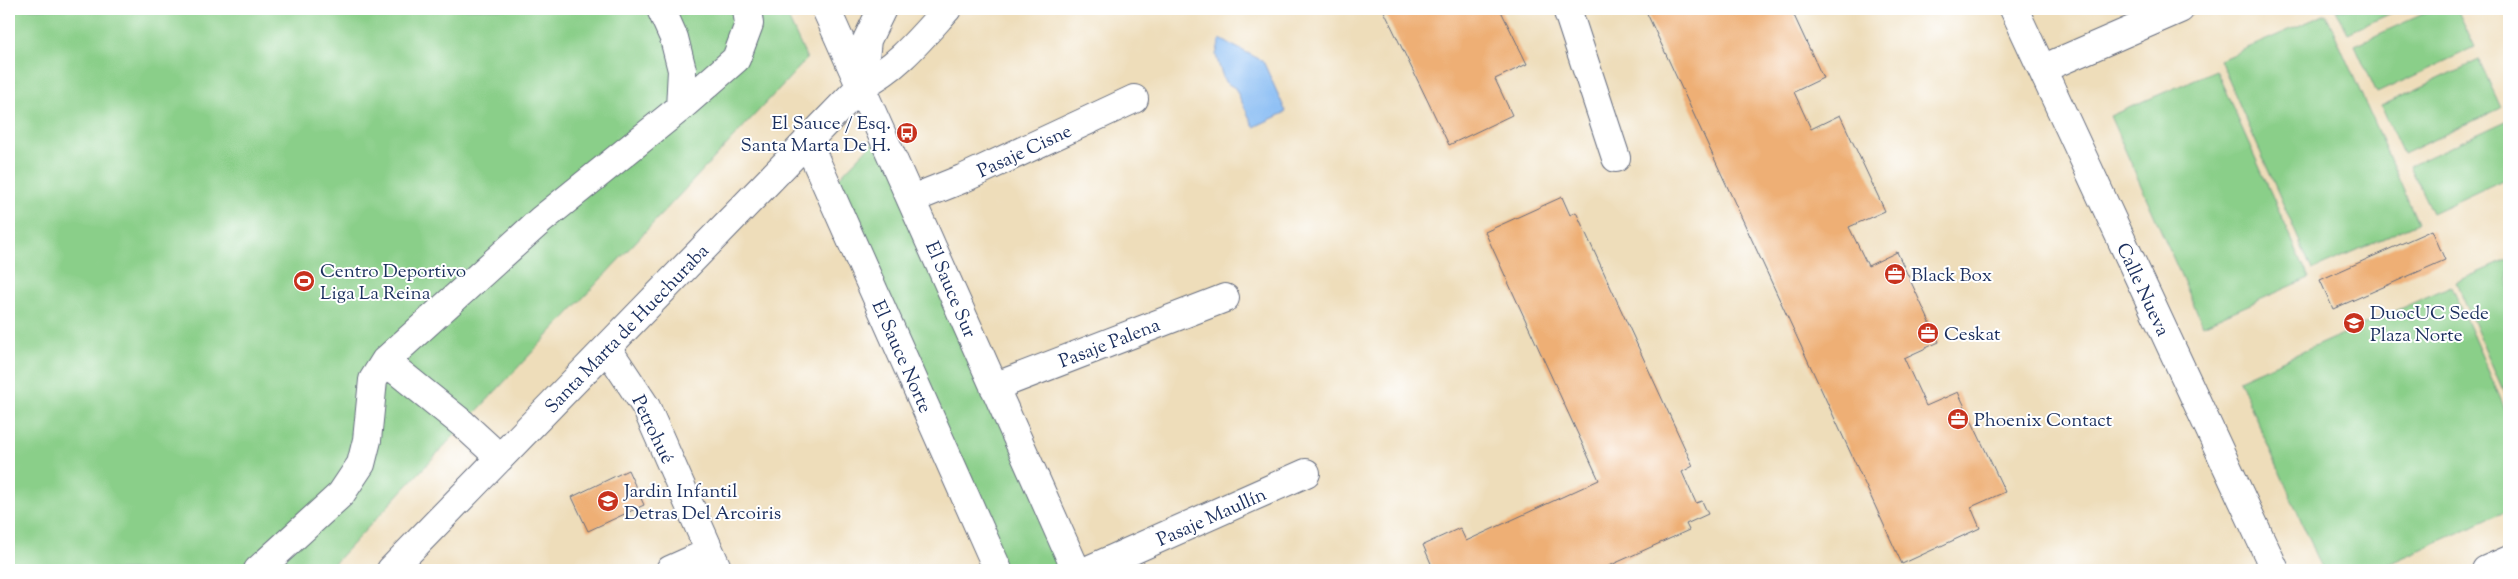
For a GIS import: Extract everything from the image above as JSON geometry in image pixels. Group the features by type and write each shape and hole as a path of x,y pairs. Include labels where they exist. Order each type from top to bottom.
{"street":[{"path":"661,9 674,38 682,70 680,108"},
{"path":"258,570 341,494 360,464 367,440 373,380 386,361 540,220 680,108 736,59 749,24 747,9"},
{"name":"El Sauce Sur","path":"826,9 862,85 1076,570"},
{"path":"862,85 867,40 882,9"},
{"name":"Santa Marta de Huechuraba","path":"391,570 862,85 881,76 892,67 947,9"},
{"path":"1567,9 1616,158"},
{"name":"Calle Nueva","path":"2014,9 2275,570"},
{"path":"2042,69 2180,9"},
{"name":"Pasaje Cisne","path":"912,199 962,179 1134,99"},
{"name":"El Sauce Norte","path":"808,141 998,570"},
{"name":"Pasaje Palena","path":"994,387 1225,298"},
{"name":"Petrohué","path":"606,348 646,407 714,561"},
{"path":"386,361 463,424 500,458"},
{"name":"Pasaje Maullín","path":"1088,570 1306,473"},
{"path":"2486,570 2509,560"},
{"path":"670,570 714,561"}],"green space":[{"name":"Centro Deportivo Liga La Reina","path":"9,9 784,9 807,59 328,570 9,570"},
{"path":"2336,9 2400,9 2348,33"},
{"path":"2434,9 2457,9 2475,47 2377,93 2355,45"},
{"path":"2326,14 2418,223 2312,270 2220,60"},
{"path":"2479,60 2501,108 2403,154 2381,106"},
{"path":"2216,70 2309,278 2203,325 2110,116"},
{"path":"2508,120 2509,177 2432,213 2410,166"},
{"path":"887,128 1080,570 1006,570 836,181"},
{"path":"2509,259 2509,404 2456,282"},
{"path":"2451,286 2509,418 2509,510 2375,570 2323,570 2239,380"}],"water":[{"path":"1220,39 1263,61 1286,112 1254,127 1235,88 1225,82 1216,55"}],"building":[{"path":"1383,9 1500,9 1527,64 1495,79 1512,115 1449,145"},
{"path":"1645,9 1791,9 1823,78 1794,92 1811,129 1840,115 1885,211 1849,227 1868,266 1897,252 1939,342 1904,358 1926,406 1958,392 2005,492 1971,507 1980,528 1902,564"},
{"path":"1562,197 1570,215 1576,212 1693,466 1682,472 1696,503 1702,501 1708,514 1686,524 1689,530 1600,570 1429,570 1433,568 1423,545 1460,528 1466,541 1599,480 1485,232"},
{"path":"2432,230 2445,260 2333,309 2320,280"},
{"name":"Jardin Infantil Detras Del Arcoiris","path":"628,470 644,505 588,531 572,497"}],"place":[{"name":"El Sauce / Esq. Santa Marta De H.","path":"907,133"},
{"name":"Black Box","path":"1895,274"},
{"name":"Centro Deportivo Liga La Reina","path":"304,281"},
{"name":"DuocUC Sede Plaza Norte","path":"2354,323"},
{"name":"Ceskat","path":"1928,333"},
{"name":"Phoenix Contact","path":"1958,419"},
{"name":"Jardin Infantil Detras Del Arcoiris","path":"608,501"}]}
